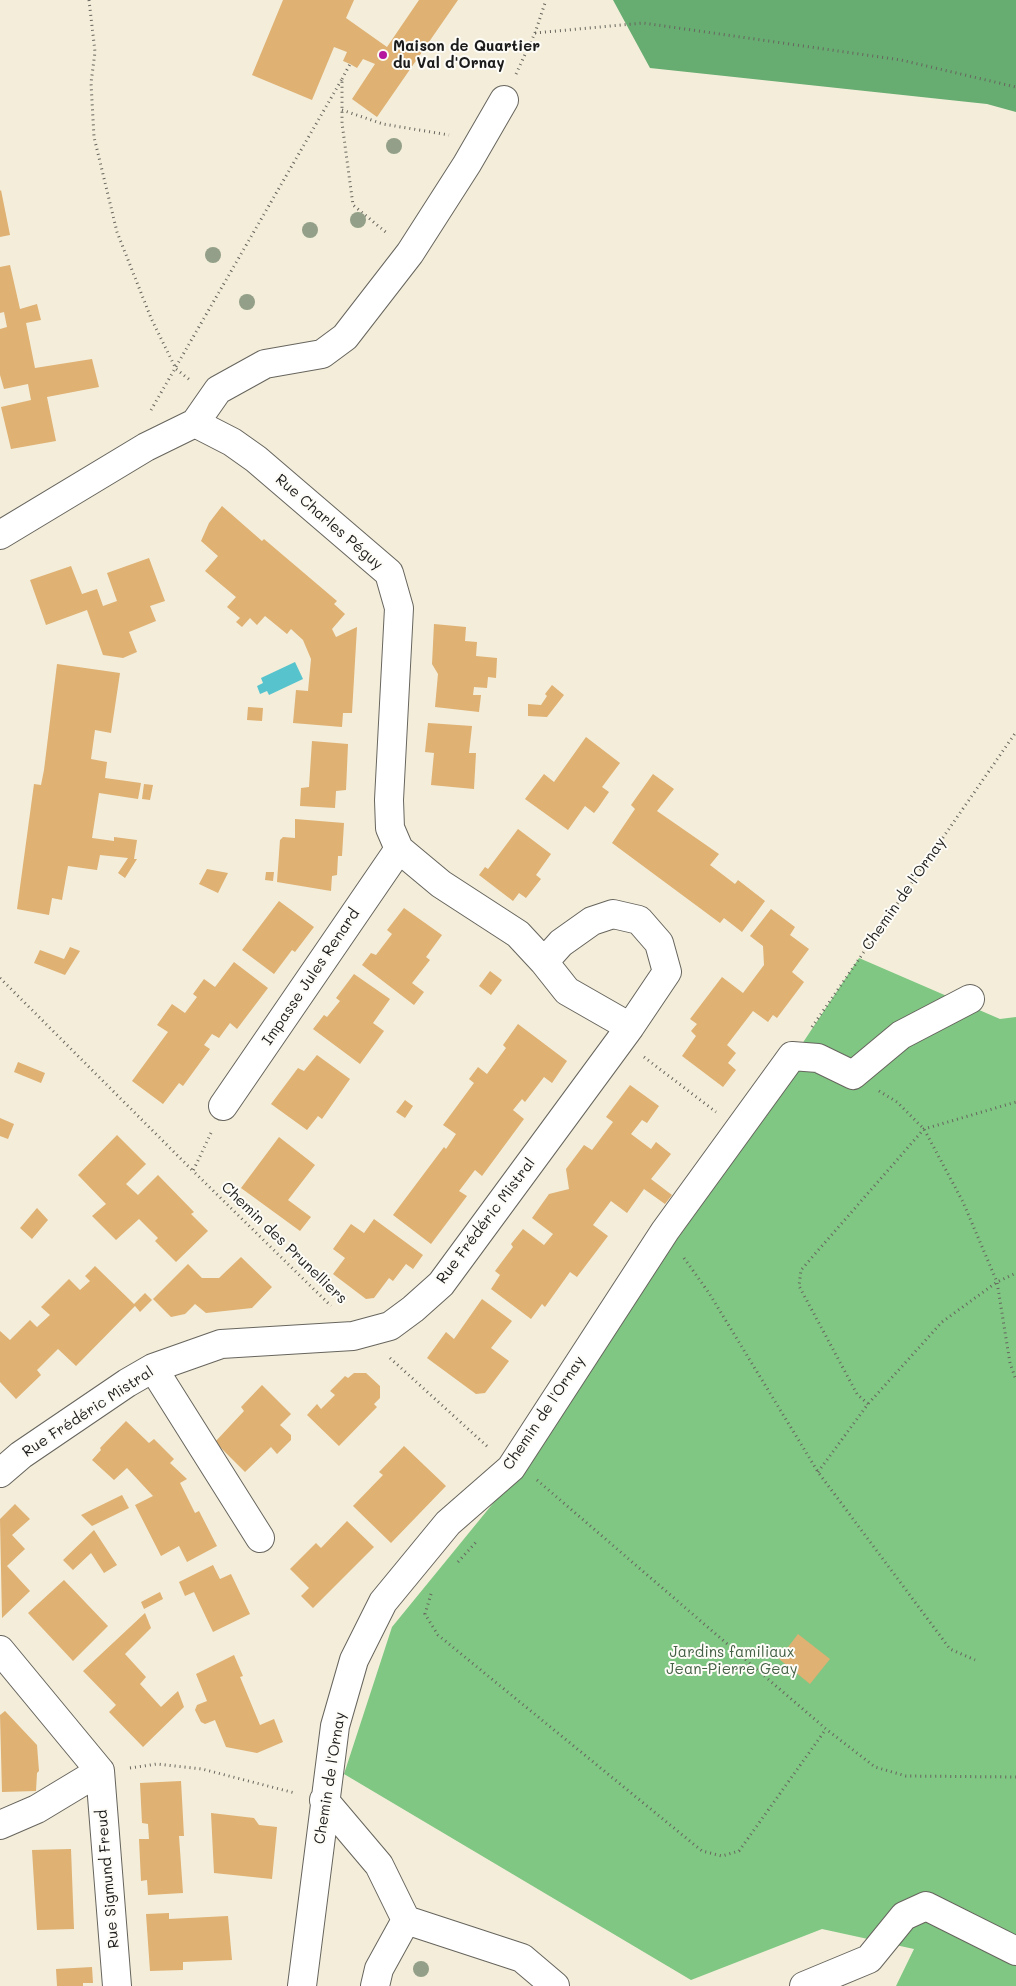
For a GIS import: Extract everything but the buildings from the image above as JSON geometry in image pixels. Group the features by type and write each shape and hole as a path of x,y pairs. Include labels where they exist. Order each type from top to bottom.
{"street":[{"path":"0,535 146,447 195,423 216,392 265,364 322,354 345,337 410,253 482,140 504,100"},
{"name":"Rue Charles Péguy","path":"195,423 232,442 256,459 389,573 399,608 388,800 390,828 399,848 441,884 518,934 567,991 630,1027"},
{"name":"Impasse Jules Renard","path":"224,1106 399,848"},
{"path":"544,962 562,942 592,921 613,914 639,920 659,943 667,972 650,1001 630,1027"},
{"path":"792,1056 818,1058 853,1075 900,1035 970,999"},
{"name":"Rue Frédéric Mistral","path":"0,1473 37,1444 127,1383 153,1368 220,1344 353,1336 390,1326 412,1310 440,1284 630,1027"},
{"name":"Chemin de l'Ornay","path":"302,1986 324,1800 335,1726 354,1660 383,1602 448,1523 511,1468 665,1231 792,1056"},
{"path":"153,1368 260,1538"},
{"path":"0,1650 100,1772 37,1809 0,1825"},
{"name":"Rue Sigmund Freud","path":"100,1772 117,1986"},
{"path":"324,1800 379,1865 406,1920 522,1958 555,1986"},
{"path":"804,1986 869,1959 904,1916 926,1906 1016,1951"},
{"path":"375,1986 379,1969 406,1920"}],"path":[{"path":"89,0 94,52 91,83 94,137 117,232 151,318 176,369 193,382 216,392"},
{"path":"504,100 535,34 546,0"},
{"path":"535,34 643,23 901,60 1016,87"},
{"path":"146,447 140,429 350,64"},
{"path":"342,79 342,110 353,205 410,253"},
{"path":"342,110 383,124 482,140"},
{"name":"Chemin de l'Ornay","path":"792,1056 1016,732"},
{"name":"Chemin des Prunelliers","path":"0,978 332,1307"},
{"path":"630,1027 644,1058 739,1129"},
{"path":"853,1075 897,1102 924,1129 963,1202 997,1282 1010,1363 1016,1380"},
{"path":"868,1404 857,1394 799,1286 801,1270 924,1129 1016,1102"},
{"path":"193,1171 224,1106"},
{"path":"665,1231 709,1293 818,1472 950,1649 974,1660"},
{"path":"818,1472 868,1404 942,1322 997,1282 1016,1274"},
{"path":"390,1326 389,1358 511,1468 533,1476 826,1729 875,1767 906,1776 1016,1777"},
{"path":"456,1564 482,1535"},
{"path":"437,1586 430,1594 425,1614 438,1635 702,1851 722,1856 739,1851 826,1729"},
{"path":"100,1772 157,1764 202,1769 324,1800"}],"green space":[{"path":"613,0 1016,0 1016,112 987,104 650,68"},
{"name":"Jardins familiaux Jean-Pierre Geay","path":"859,958 1000,1019 1016,1017 1016,1986 896,1986 914,1949 822,1929 691,1980 344,1774 392,1627 517,1474"}],"water":[{"path":"295,662 303,679 269,695 267,691 260,694 257,686 263,683 261,678"}],"place":[{"name":"Maison de Quartier du Val d'Ornay","path":"383,55"}]}
